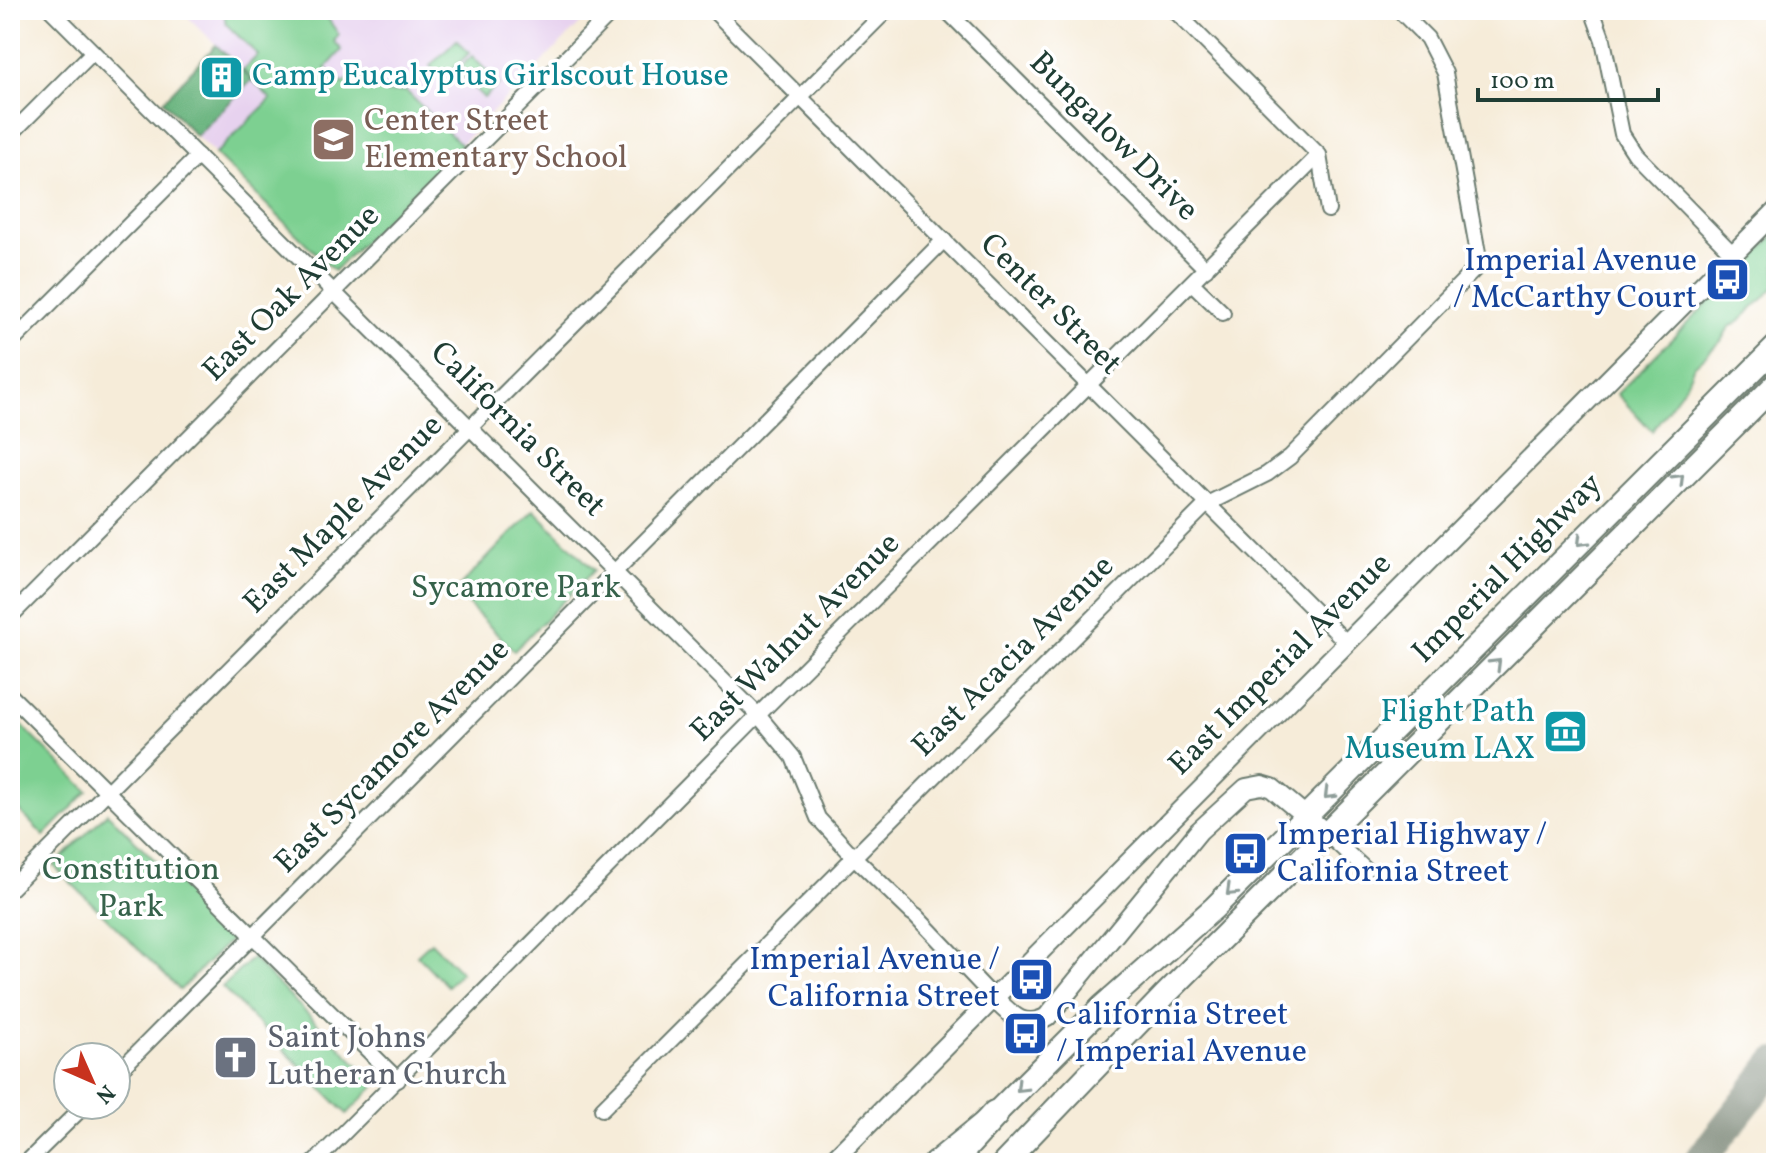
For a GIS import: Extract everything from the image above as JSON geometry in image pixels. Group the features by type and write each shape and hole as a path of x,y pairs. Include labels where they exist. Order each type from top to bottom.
{"highway":[{"path":"950,1163 995,1114"}],"main road":[{"name":"Imperial Highway","path":"935,1163 995,1114 1103,1006 1214,908 1776,347"},
{"name":"Imperial Highway","path":"1004,1163 1137,1024 1776,384"}],"street":[{"name":"California Street","path":"51,10 758,715 793,757 818,818 1020,1021 1031,1024 1047,1017 1199,831 1246,788 1262,785 1272,788 1366,870"},
{"name":"East Oak Avenue","path":"10,617 614,10"},
{"name":"Center Street","path":"713,10 1346,642"},
{"name":"East Maple Avenue","path":"10,889 887,10"},
{"name":"Bungalow Drive","path":"946,10 1206,269"},
{"path":"1174,10 1319,155 1328,210"},
{"name":"East Acacia Avenue","path":"602,1109 1207,504 1267,474 1290,457 1480,264 1445,73 1427,38 1399,10"},
{"path":"1592,10 1603,40 1622,134 1635,154 1733,254"},
{"path":"10,135 93,52"},
{"name":"East Walnut Avenue","path":"314,1163 1319,155"},
{"path":"10,344 198,156"},
{"name":"East Imperial Avenue","path":"830,1163 1776,211"},
{"name":"East Sycamore Avenue","path":"132,1058 944,240"},
{"path":"1193,284 1223,313"},
{"path":"10,695 398,1080"},
{"path":"26,1163 69,1121"}],"shaded area":[{"name":"Center Street Elementary School","path":"181,10 594,10 334,271 196,136 252,80"}],"green space":[{"path":"220,10 322,10 339,35 334,41 342,50 326,68 343,84 360,70 385,93 406,91 461,145 334,271 215,154 271,99 243,70 258,55 226,24"},
{"path":"457,40 469,53 443,79 430,66"},
{"path":"216,45 252,80 196,136 163,101"},
{"path":"472,56 499,84 484,98 457,71"},
{"path":"1776,234 1776,286 1739,322 1729,327 1721,341 1694,366 1685,386 1652,431 1617,394"},
{"name":"Sycamore Park","path":"534,510 594,570 514,651 455,591"},
{"path":"10,714 88,791 44,836 10,801"},
{"name":"Constitution Park","path":"107,813 233,937 180,990 54,866"},
{"path":"431,942 461,972 447,986 417,955"},
{"path":"252,958 377,1084 347,1114 222,987"}],"taxiway":[{"path":"1698,1163 1776,1063"}],"place":[{"name":"Camp Eucalyptus Girlscout House","path":"221,77"},
{"name":"Center Street Elementary School","path":"333,140"},
{"name":"Imperial Avenue / McCarthy Court","path":"1728,280"},
{"name":"Flight Path Museum LAX","path":"1566,731"},
{"name":"Imperial Highway / California Street","path":"1246,854"},
{"name":"Imperial Avenue / California Street","path":"1031,979"},
{"name":"California Street / Imperial Avenue","path":"1025,1034"},
{"name":"Saint Johns Lutheran Church","path":"236,1057"}]}
